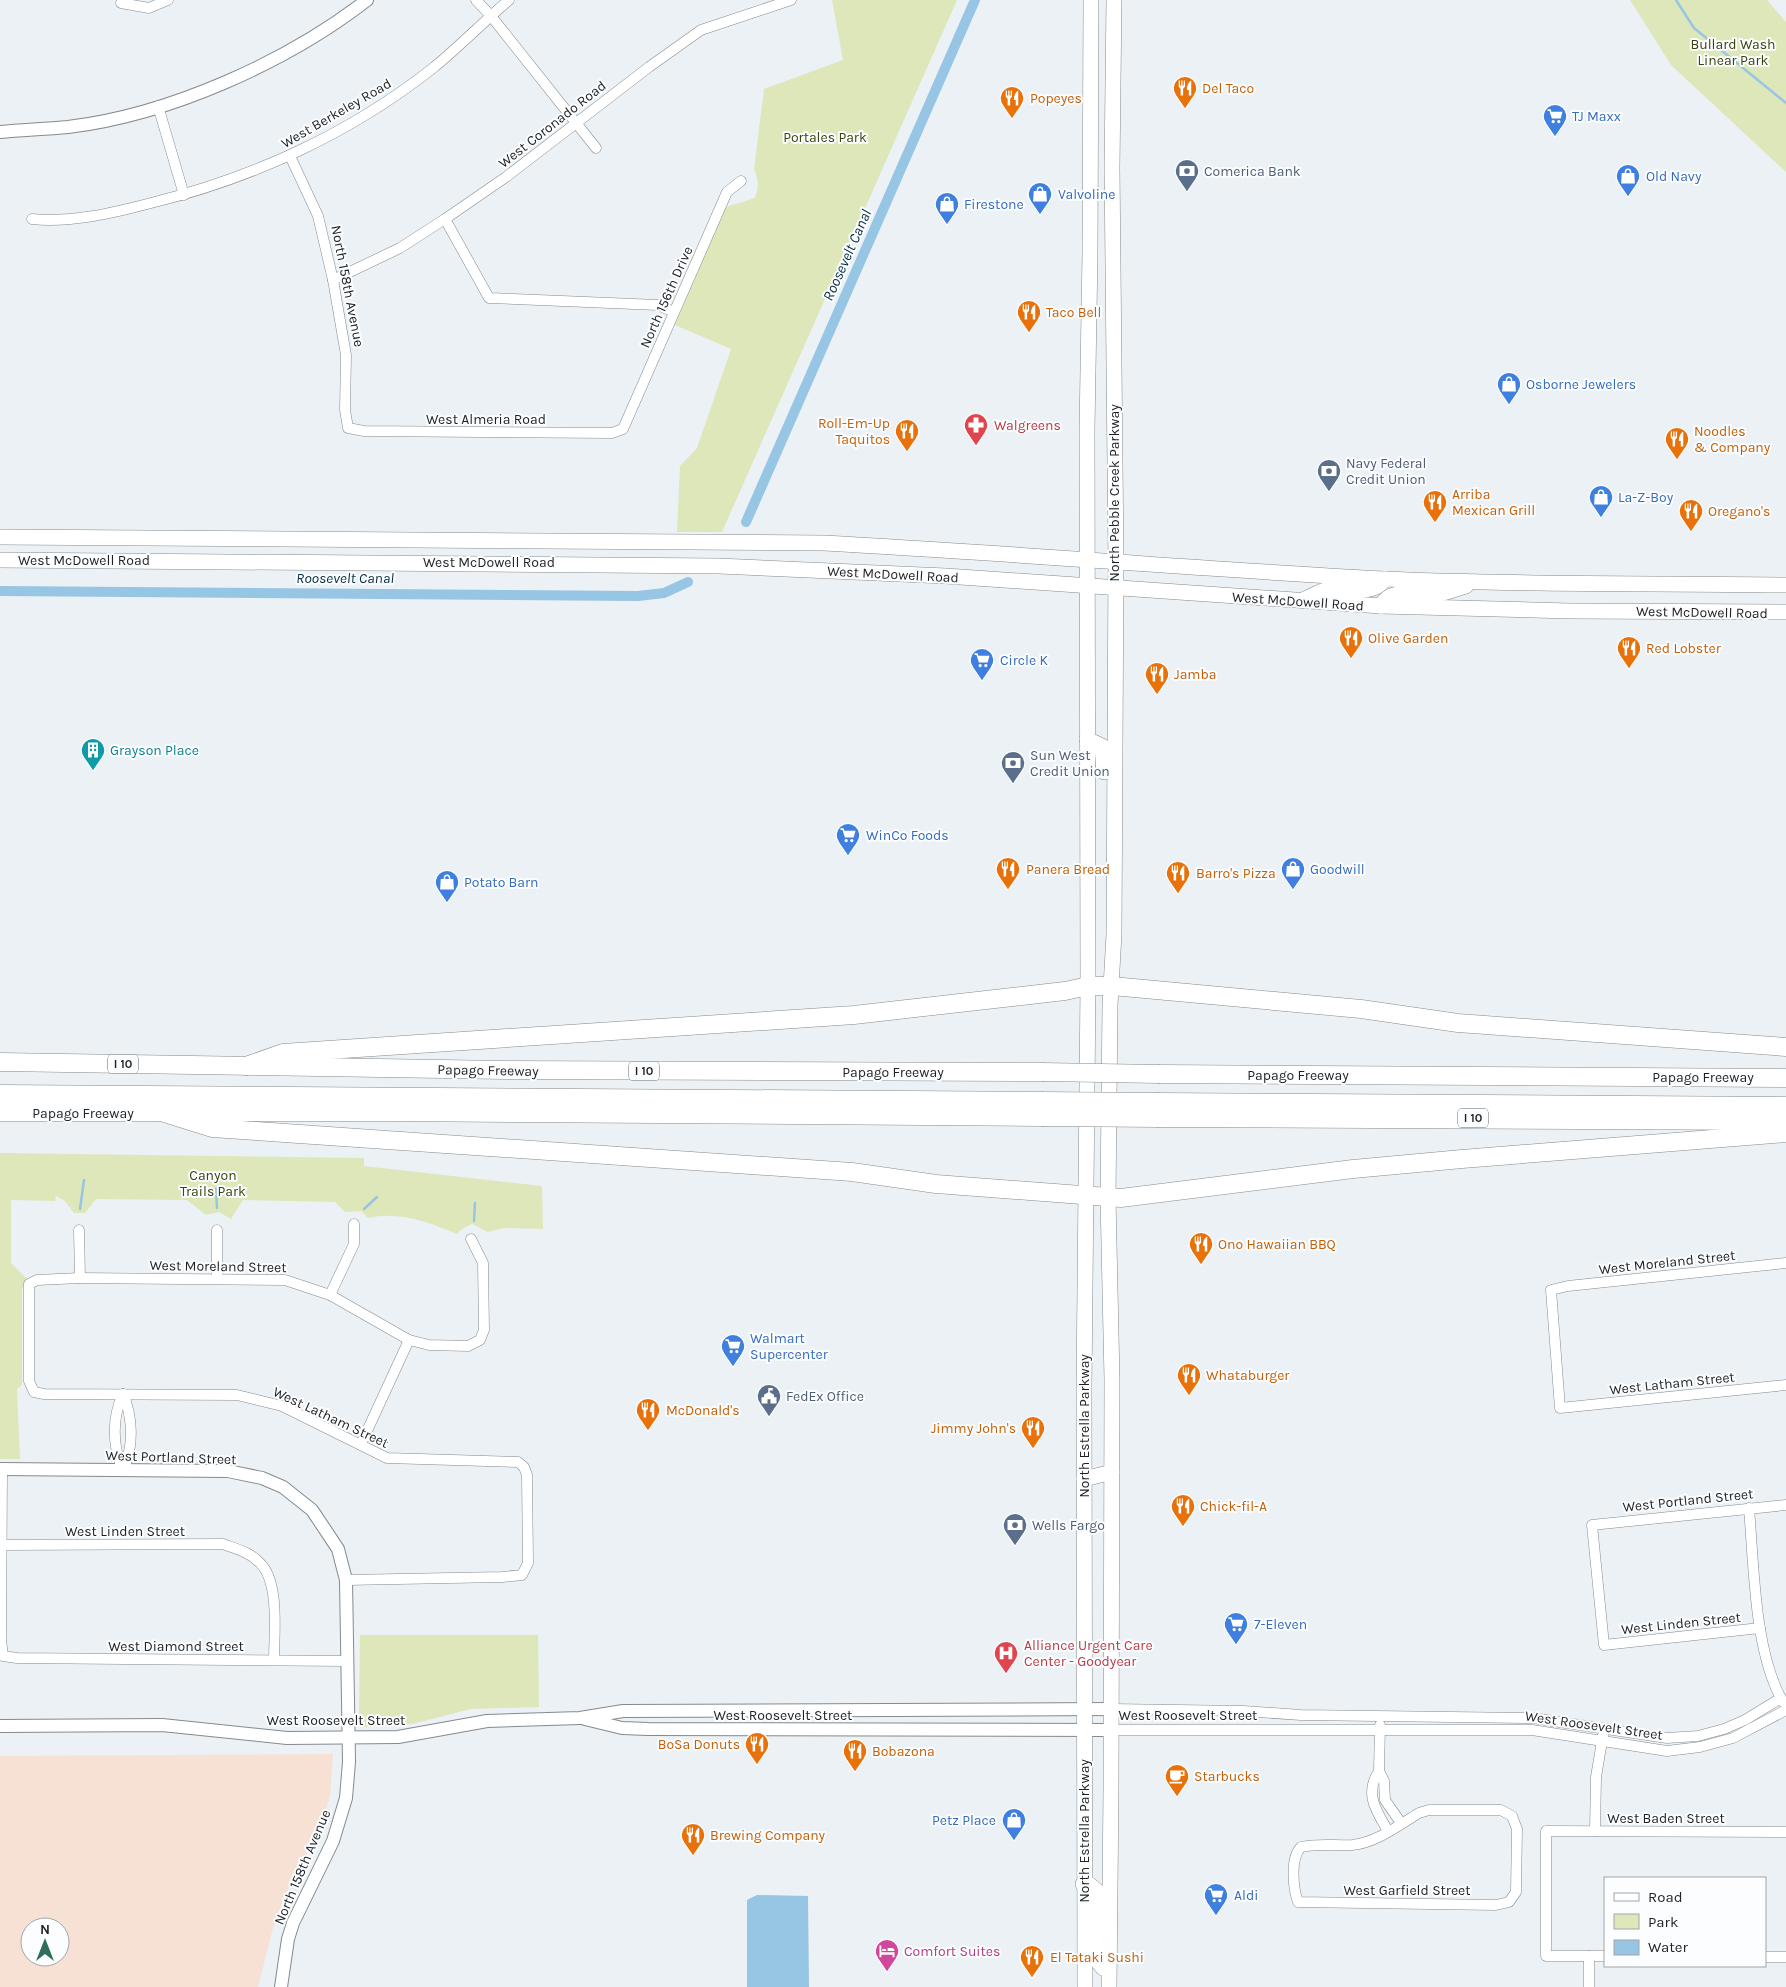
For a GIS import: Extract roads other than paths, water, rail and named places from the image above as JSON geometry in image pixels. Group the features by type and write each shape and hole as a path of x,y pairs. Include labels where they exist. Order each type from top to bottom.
{"highway":[{"path":"246,1066 283,1053 854,1016 1065,991 1088,986 1112,986 1361,1009 1458,1023 1786,1047"},
{"name":"Papago Freeway","path":"0,1062 505,1070 1786,1078"},
{"path":"0,1094 1042,1109"},
{"path":"1159,1110 1786,1106"},
{"name":"Papago Freeway","path":"0,1112 1042,1109 1786,1121"},
{"path":"164,1113 212,1128 852,1172 936,1184 1108,1198 1147,1195 1353,1169 1786,1133"}],"main road":[{"name":"North Pebble Creek Parkway","path":"1088,986 1087,560 1090,0"},
{"name":"North Pebble Creek Parkway","path":"1112,986 1116,561 1112,168 1114,0"},
{"name":"West McDowell Road","path":"0,537 635,540 824,543 934,548 1385,579 1482,582 1786,585"},
{"path":"529,562 534,554 544,550 620,550 635,540"},
{"path":"824,543 825,570"},
{"name":"West McDowell Road","path":"0,560 529,562 719,566 825,570 1381,606 1560,611 1782,611"},
{"path":"1298,601 1328,590 1371,590 1378,587 1385,579"},
{"path":"1381,606 1384,600 1396,594 1438,594 1482,582"},
{"path":"1087,739 1102,746 1104,752 1104,778 1114,786"},
{"name":"North Estrella Parkway","path":"1085,1987 1083,1708 1088,986"},
{"name":"North Estrella Parkway","path":"1109,1981 1112,1472 1108,1198 1112,986"},
{"path":"1084,1479 1112,1472"},
{"path":"1083,1884 1090,1885 1098,1891 1099,1963 1109,1981"}],"street":[{"path":"121,4 149,8 168,0"},
{"path":"0,132 69,127 158,106 262,65 308,41 367,0"},
{"path":"476,0 491,16 596,148"},
{"name":"West Berkeley Road","path":"32,219 52,221 119,211 184,195 236,179 290,156 345,126 400,92 434,68 509,0"},
{"name":"West Coronado Road","path":"333,280 400,248 445,220 506,177 649,67 701,30 791,0"},
{"path":"158,106 184,195"},
{"name":"North 158th Avenue","path":"290,156 318,216 333,280 346,355 344,410 348,428"},
{"name":"North 156th Drive","path":"623,429 727,192 741,182"},
{"path":"445,220 489,298 658,305 674,312"},
{"name":"West Almeria Road","path":"348,428 364,431 612,433 623,429"},
{"path":"330,1295 354,1244 354,1224"},
{"path":"79,1230 80,1278"},
{"path":"217,1230 217,1279"},
{"name":"West Moreland Street","path":"34,1392 30,1381 30,1284 37,1280 80,1278 285,1280 330,1295 409,1340 429,1345 468,1346 480,1340 484,1330 483,1263 471,1239"},
{"name":"West Moreland Street","path":"1560,1408 1551,1290 1568,1286 1786,1263"},
{"path":"361,1444 409,1340"},
{"name":"West Latham Street","path":"1560,1408 1786,1385"},
{"name":"West Latham Street","path":"34,1392 44,1394 237,1395 256,1398 282,1406 387,1458 518,1462 524,1467 527,1475 528,1563 522,1575 346,1580"},
{"path":"123,1470 130,1454 130,1409 124,1394"},
{"path":"1,1470 2,1545"},
{"name":"West Portland Street","path":"1,1470 228,1471 262,1478 283,1487 312,1510 326,1529 343,1560 346,1580"},
{"name":"West Portland Street","path":"1604,1645 1592,1525 1786,1504"},
{"path":"1749,1508 1760,1628 1765,1659 1784,1705"},
{"name":"West Linden Street","path":"2,1545 222,1544 246,1552 262,1564 270,1579 274,1603 274,1660"},
{"name":"West Diamond Street","path":"2,1545 1,1640 4,1656 17,1658 348,1661"},
{"name":"North 158th Avenue","path":"281,1987 288,1939 293,1922 332,1841 341,1817 348,1776 346,1580"},
{"name":"West Linden Street","path":"1604,1645 1760,1628"},
{"name":"West Roosevelt Street","path":"580,1718 622,1728 1083,1731 1532,1730 1657,1750 1689,1749 1733,1738 1784,1705"},
{"name":"West Roosevelt Street","path":"0,1726 162,1725 287,1738 349,1738 398,1737 487,1721 580,1718 623,1710 1065,1710 1083,1708 1243,1710 1301,1716 1533,1718 1604,1728 1656,1738 1698,1736 1735,1725 1784,1705"},
{"path":"1379,1771 1372,1781 1375,1807 1388,1831 1401,1824 1386,1802 1384,1781 1379,1771 1380,1717"},
{"path":"1595,1831 1596,1777 1604,1728"},
{"path":"1375,1807 1386,1802"},
{"name":"West Garfield Street","path":"1388,1831 1366,1842 1352,1845 1315,1844 1302,1847 1295,1857 1295,1892 1298,1902 1496,1904 1509,1902 1513,1898 1516,1892 1517,1829 1512,1816 1501,1810 1429,1810 1401,1824"},
{"name":"West Baden Street","path":"1589,1956 1546,1956 1546,1831 1786,1832"},
{"path":"1589,1987 1589,1956 1604,1956"},
{"path":"1766,1957 1786,1957"}],"water":[{"path":"757,1895 808,1896 809,1987 747,1987 747,1900"}],"waterway":[{"name":"Roosevelt Canal","path":"746,522 975,0"},
{"path":"1676,0 1694,28 1786,103"},
{"name":"Roosevelt Canal","path":"0,591 638,596 664,593 688,582"},
{"path":"80,1209 84,1180"},
{"path":"216,1189 217,1208"},
{"path":"364,1209 377,1197"},
{"path":"474,1221 475,1203"}],"place":[{"name":"Del Taco","path":"1185,109"},
{"name":"Popeyes","path":"1012,119"},
{"name":"TJ Maxx","path":"1555,137"},
{"name":"Comerica Bank","path":"1187,192"},
{"name":"Old Navy","path":"1628,197"},
{"name":"Valvoline","path":"1040,215"},
{"name":"Firestone","path":"947,225"},
{"name":"Taco Bell","path":"1029,333"},
{"name":"Osborne Jewelers","path":"1509,405"},
{"name":"Walgreens","path":"976,446"},
{"name":"Roll-Em-Up Taquitos","path":"907,452"},
{"name":"Noodles & Company","path":"1677,460"},
{"name":"Navy Federal Credit Union","path":"1329,492"},
{"name":"La-Z-Boy","path":"1601,518"},
{"name":"Arriba Mexican Grill","path":"1435,523"},
{"name":"Oregano's","path":"1691,532"},
{"name":"Olive Garden","path":"1351,659"},
{"name":"Red Lobster","path":"1629,669"},
{"name":"Circle K","path":"982,681"},
{"name":"Jamba","path":"1157,695"},
{"name":"Grayson Place","path":"93,771"},
{"name":"Sun West Credit Union","path":"1013,784"},
{"name":"WinCo Foods","path":"848,856"},
{"name":"Panera Bread","path":"1008,890"},
{"name":"Goodwill","path":"1293,890"},
{"name":"Barro's Pizza","path":"1178,894"},
{"name":"Potato Barn","path":"447,903"},
{"name":"Ono Hawaiian BBQ","path":"1201,1265"},
{"name":"Walmart Supercenter","path":"733,1367"},
{"name":"Whataburger","path":"1189,1396"},
{"name":"FedEx Office","path":"769,1417"},
{"name":"McDonald's","path":"648,1431"},
{"name":"Jimmy John's","path":"1033,1449"},
{"name":"Chick-fil-A","path":"1183,1527"},
{"name":"Wells Fargo","path":"1015,1546"},
{"name":"7-Eleven","path":"1236,1645"},
{"name":"Alliance Urgent Care Center - Goodyear","path":"1006,1674"},
{"name":"BoSa Donuts","path":"757,1765"},
{"name":"Bobazona","path":"855,1772"},
{"name":"Starbucks","path":"1177,1797"},
{"name":"Petz Place","path":"1014,1841"},
{"name":"Brewing Company","path":"693,1856"},
{"name":"Aldi","path":"1216,1916"},
{"name":"Comfort Suites","path":"887,1972"},
{"name":"El Tataki Sushi","path":"1032,1978"}],"park label":[{"name":"Bullard Wash Linear Park","path":"1733,52"},
{"name":"Portales Park","path":"825,137"},
{"name":"Canyon Trails Park","path":"213,1184"}]}
